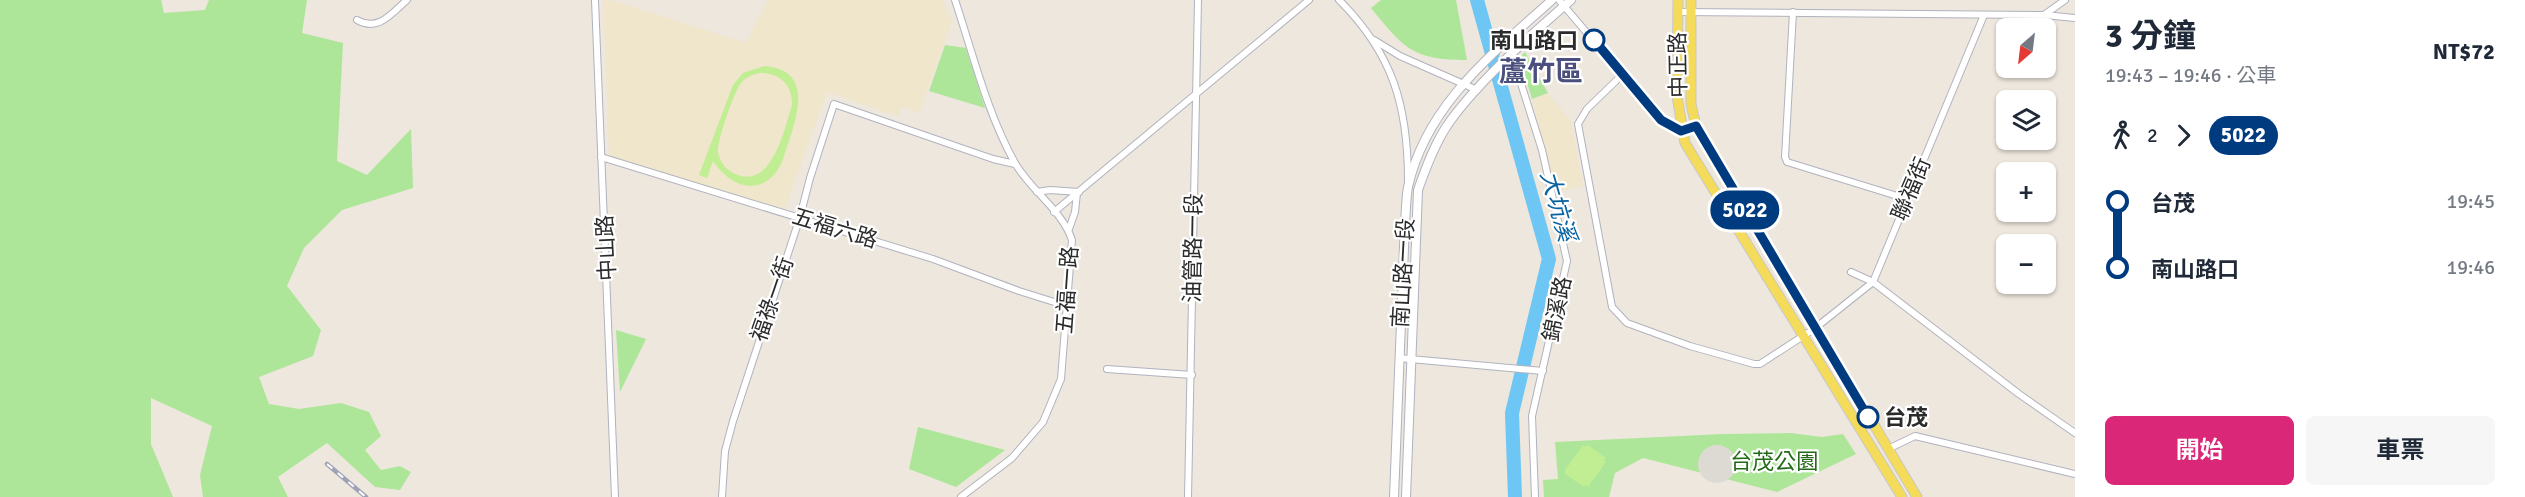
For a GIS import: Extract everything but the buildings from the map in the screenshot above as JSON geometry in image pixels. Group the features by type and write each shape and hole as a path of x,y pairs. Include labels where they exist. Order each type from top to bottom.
{"main road":[{"name":"中正路","path":"1678,0 1677,96 1681,131 1685,143 1902,497"},
{"name":"中正路","path":"1691,0 1690,104 1696,126 1814,329 1917,497"}],"street":[{"path":"357,20 366,25 375,26 407,0"},
{"name":"中山路","path":"595,0 615,497"},
{"name":"五福一路","path":"955,0 988,98 1015,164 1068,229 1072,240 1061,379 1043,422 1012,458 961,497"},
{"name":"油管路一段","path":"1188,497 1198,0"},
{"path":"1054,212 1309,0"},
{"path":"1340,0 1374,40 1395,84 1408,140 1408,189"},
{"name":"南山路一段","path":"1394,497 1408,189 1414,165 1427,134 1445,107 1476,69 1552,0"},
{"path":"2044,15 2066,0"},
{"path":"1509,58 1565,2 1661,120 1681,131 1696,126"},
{"path":"1678,12 2044,15 2075,18"},
{"path":"1792,12 1785,157 1787,162 1907,199"},
{"name":"聯福街","path":"1623,74 1587,109 1578,124 1612,307 1627,323 1690,346 1754,364 1763,362 1814,329 1873,282 1984,15"},
{"path":"1374,40 1400,56 1477,90"},
{"name":"南山路一段","path":"1406,497 1418,190 1431,157 1450,120 1509,58"},
{"name":"錦溪路","path":"1509,58 1542,150 1567,261 1532,416 1535,497"},
{"name":"福祿一街","path":"722,497 725,451 733,421 800,217 834,104 993,159 1015,164"},
{"name":"五福六路","path":"601,156 933,259 1067,306"},
{"path":"1037,192 1050,190 1078,192"},
{"path":"1068,229 1075,212 1078,192"},
{"path":"1851,272 1873,282 2019,394 2075,433"},
{"path":"1399,358 1543,371"},
{"path":"1107,369 1192,375"},
{"path":"1887,448 1916,436 2075,474"}],"shaded area":[{"path":"603,0 612,0 746,43 768,0 943,0 952,22 919,113 901,107 899,117 827,92 784,212 688,183 609,155"},
{"path":"1548,93 1571,122 1583,186 1555,193 1532,100"},
{"path":"1717,445 1731,450 1736,464 1731,478 1717,483 1703,478 1698,464 1703,450"}],"green space":[{"path":"0,0 161,0 164,13 205,10 209,0 307,0 302,33 343,43 337,161 367,175 411,129 413,188 342,210 304,248 287,286 321,330 313,356 259,377 269,404 299,409 341,403 369,412 381,436 365,450 381,470 400,466 411,472 400,490 375,487 327,443 278,477 288,497 203,497 200,475 212,426 151,398 151,444 173,497 0,497"},
{"path":"1381,0 1456,0 1467,60 1433,58 1411,49 1392,33 1371,8"},
{"path":"945,45 966,48 985,108 929,91"},
{"path":"1525,52 1548,93 1532,99 1521,63"},
{"path":"764,66 779,69 789,75 798,93 796,117 781,164 769,179 752,186 743,185 727,176 713,161 707,178 699,175 733,85 743,73","holes":["755,74 768,74 784,82 792,98 785,129 767,166 748,177 735,174 724,165 718,153 726,118 734,96 743,81"]},
{"path":"616,330 646,339 620,392"},
{"path":"918,427 1005,450 956,487 909,469"},
{"name":"台茂公園","path":"1790,433 1822,437 1843,434 1856,454 1777,492 1643,458 1615,473 1609,497 1544,497 1543,480 1558,479 1555,442"},
{"path":"1583,445 1586,447 1588,445 1606,458 1604,461 1606,462 1588,487 1586,485 1584,487 1565,474 1565,470"}],"waterway":[{"name":"大坑溪","path":"1477,0 1549,259 1512,413 1515,497"}],"railway":[{"path":"327,464 366,497"}],"bus line":[{"name":"5022","path":"1594,40 1661,120 1681,131 1696,126 1868,417"}],"place":[{"name":"南山路口","path":"1594,40"},
{"name":"台茂","path":"1868,417"}],"district":[{"name":"蘆竹區","path":"1541,72"}]}
